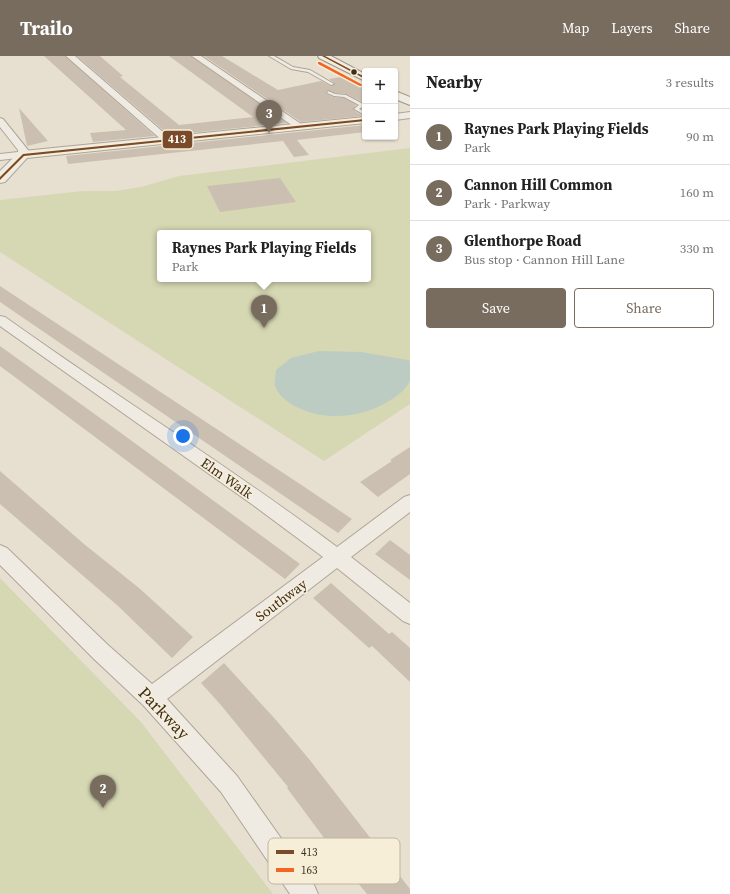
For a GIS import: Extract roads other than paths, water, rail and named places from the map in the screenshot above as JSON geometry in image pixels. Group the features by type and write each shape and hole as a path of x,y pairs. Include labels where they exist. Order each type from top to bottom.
{"main road":[{"path":"323,56 362,76"},
{"path":"398,96 410,102"}],"street":[{"path":"70,56 167,140"},
{"path":"196,56 299,126"},
{"path":"398,117 410,115"},
{"path":"0,157 362,120"},
{"path":"0,121 23,150 23,155 0,179"},
{"name":"Elm Walk","path":"0,320 338,557 410,615"},
{"name":"Southway","path":"151,698 410,502"},
{"name":"Parkway","path":"0,553 101,652 151,698 229,784 268,840"},
{"name":"Parkway","path":"298,884 305,894"}],"lane":[{"path":"271,56 292,68 309,71 332,84"},
{"path":"328,92 334,95 345,96 362,105 356,109 362,112"}],"place":[{"name":"Glenthorpe Road","path":"269,133"},
{"name":"Raynes Park Playing Fields","path":"264,328"},
{"name":"Cannon Hill Common","path":"103,808"}]}
